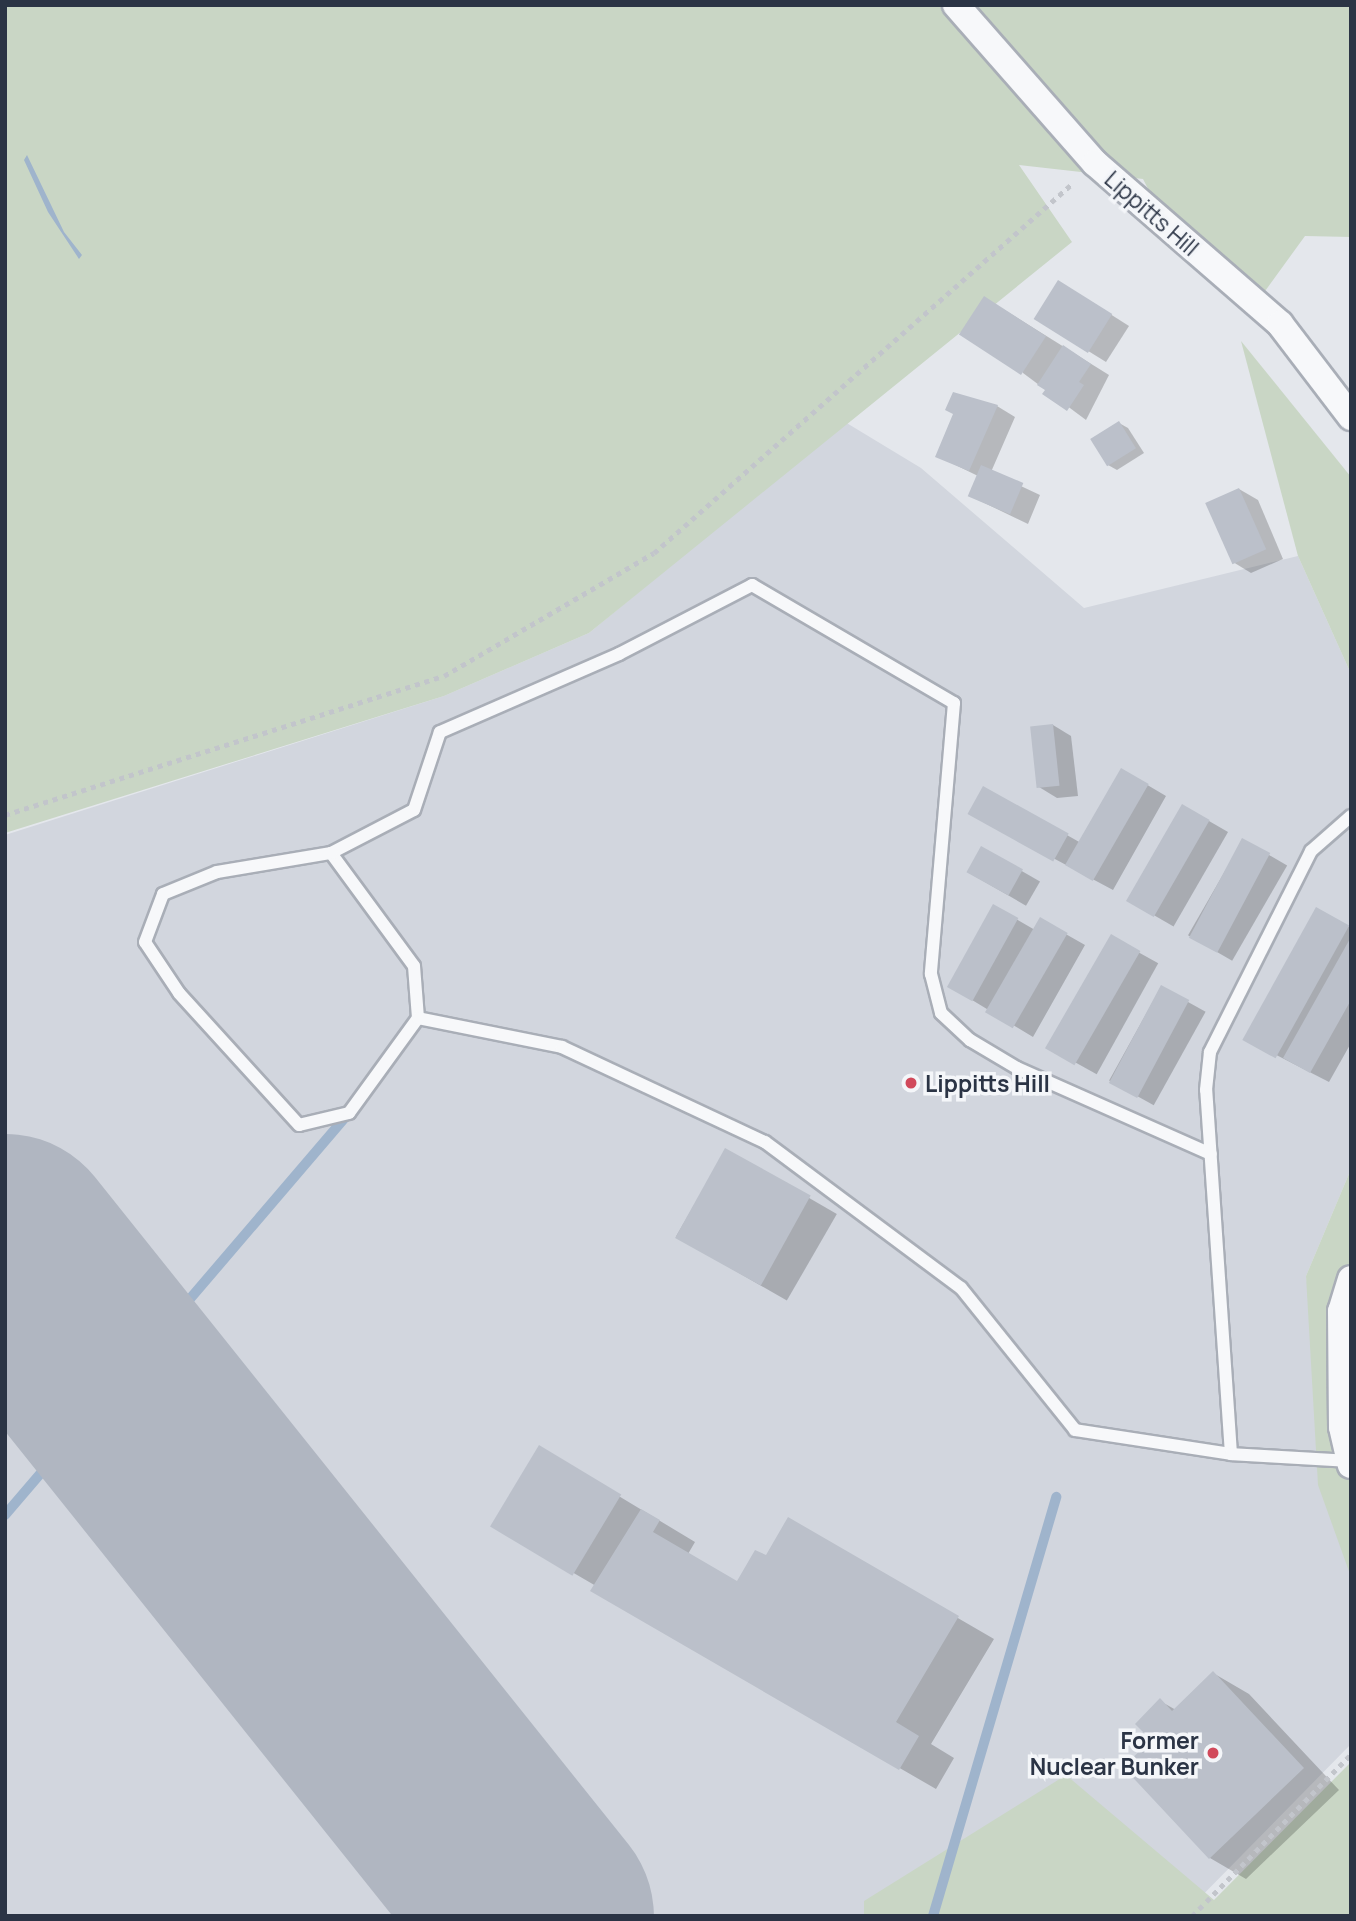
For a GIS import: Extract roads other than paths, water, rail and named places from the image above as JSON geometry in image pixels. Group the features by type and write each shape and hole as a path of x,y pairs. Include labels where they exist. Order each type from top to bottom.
{"street":[{"name":"Lippitts Hill","path":"956,5 1095,163 1280,324 1351,417"},
{"path":"1350,1463 1342,1427 1341,1311 1351,1279"}],"lane":[{"path":"331,853 414,966 418,1018 349,1113 299,1125 179,993 145,942 163,894 217,872 331,853 414,810 440,732 620,654 752,585 954,703 931,974 941,1013 970,1040 1017,1068 1210,1154"},
{"path":"1231,1454 1206,1090 1210,1052 1311,851 1351,816"},
{"path":"418,1018 562,1047 765,1142 961,1288 1075,1430 1231,1454 1350,1463"}],"water":[{"path":"27,155 64,232 82,255 79,259 48,212 24,160"}],"waterway":[{"path":"5,1515 349,1113"},
{"path":"933,1916 1056,1497"}],"place":[{"name":"Lippitts Hill","path":"911,1083"},
{"name":"Former Nuclear Bunker","path":"1213,1753"}]}
